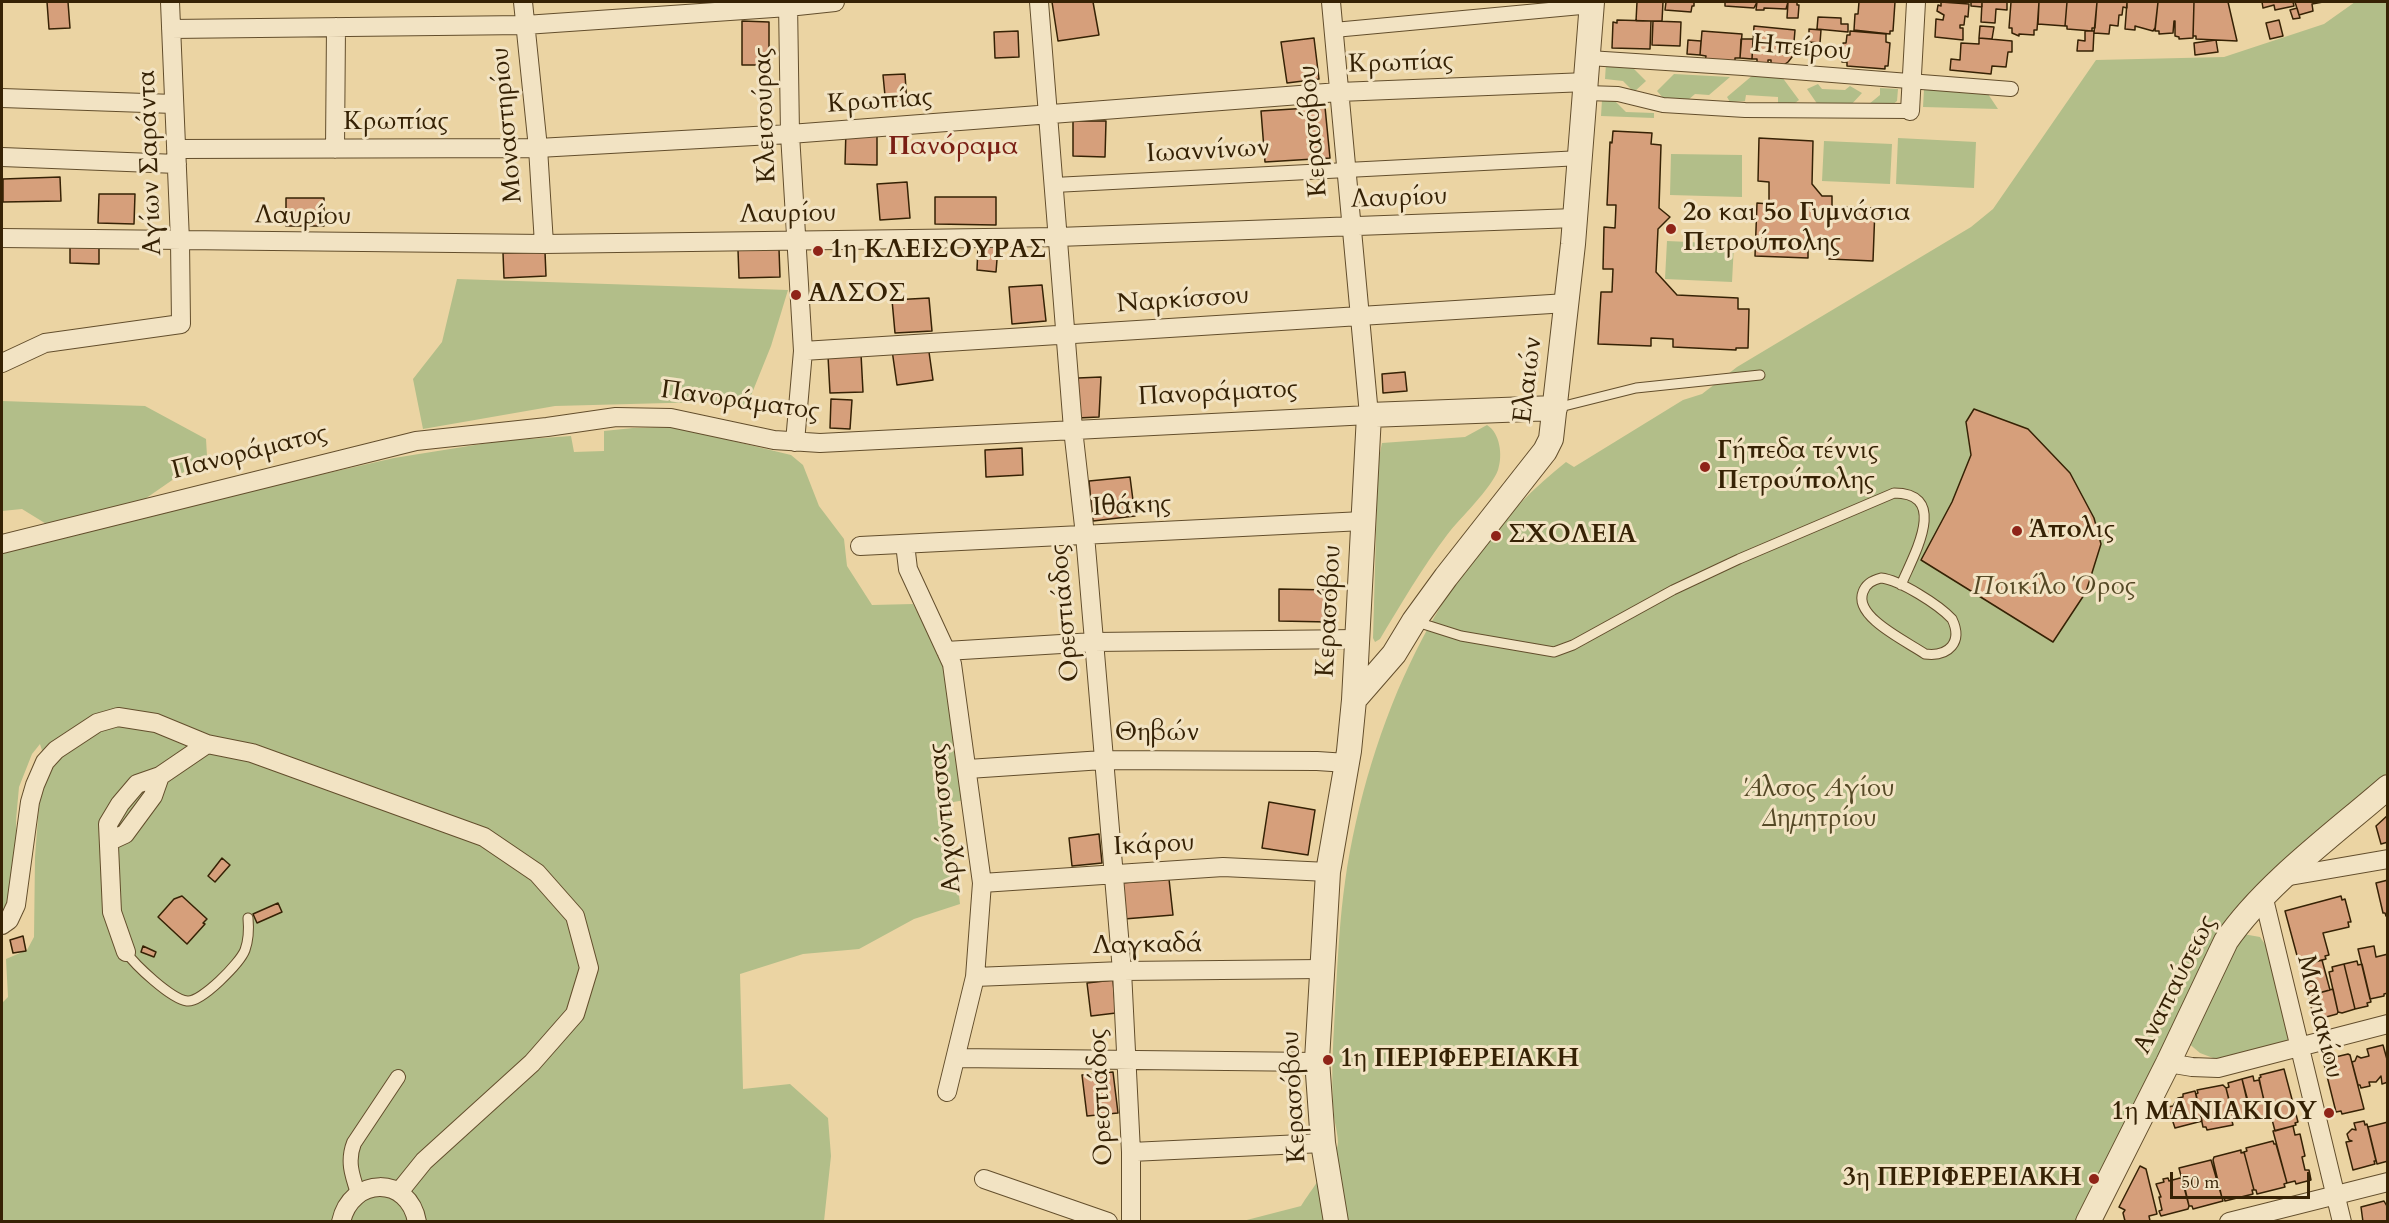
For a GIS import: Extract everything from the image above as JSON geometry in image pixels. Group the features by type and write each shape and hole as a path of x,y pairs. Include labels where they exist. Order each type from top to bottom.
{"street":[{"name":"Αγίων Σαράντα","path":"2,363 45,343 181,324 180,241 170,2"},
{"name":"Μοναστηρίου","path":"523,2 544,244"},
{"path":"171,28 525,25 835,2"},
{"name":"Ορεστιάδος","path":"1039,2 1073,429 1085,535 1122,971 1131,1152 1131,1221"},
{"name":"Κερασόβου","path":"1331,2 1369,415 1354,700 1347,763 1328,872 1317,1062 1323,1143 1336,1221"},
{"path":"1587,78 1618,94 1663,105 1745,110 1910,111 1916,2"},
{"name":"Κλεισούρας","path":"788,4 790,134 803,351 795,442"},
{"path":"1334,30 1592,4"},
{"name":"Ελαιών","path":"1354,700 1394,654 1414,621 1545,451 1551,439 1581,158 1592,4"},
{"path":"335,149 336,27"},
{"name":"Ηπείρου","path":"1587,78 1743,68 2010,89"},
{"name":"Κρωπίας","path":"2,157 176,157 335,149 537,148 790,134 1340,92 1587,78"},
{"path":"2,98 174,104"},
{"name":"Ιωαννίνων","path":"1053,185 1346,168 1581,158"},
{"name":"Λαυρίου","path":"2,238 544,244 1058,237 1575,218"},
{"name":"Ναρκίσσου","path":"803,351 1567,303"},
{"name":"Πανοράματος","path":"2,544 416,441 616,417 671,418 774,440 820,443 1073,429 1555,408"},
{"name":"Ιθάκης","path":"860,546 1363,520"},
{"name":"Αρχόντισσας","path":"905,544 908,568 952,664 982,883 975,977 947,1092"},
{"path":"946,651 1094,642 1358,639"},
{"path":"2,925 9,920 16,905 30,802 45,762 56,750 98,723 118,717 156,723 207,744 252,753 484,837 537,873 575,916 589,968 575,1014 532,1063 424,1161 399,1192"},
{"path":"126,952 112,912 108,824 120,804 137,784 160,776 207,744"},
{"name":"Θηβών","path":"968,769 1103,760 1305,760 1347,763"},
{"name":"Αναπαύσεως","path":"2088,1221 2168,1063 2226,941 2237,924 2263,895 2388,787"},
{"path":"2284,877 2388,859"},
{"name":"Ικάρου","path":"982,883 1223,867 1328,872"},
{"name":"Μανιακίου","path":"2263,895 2342,1221"},
{"name":"Λαγκαδά","path":"975,977 1122,971 1321,969"},
{"path":"2168,1063 2217,1068 2388,1024"},
{"path":"956,1058 1317,1062"},
{"path":"358,1193 350,1167 350,1153 354,1143 398,1077"},
{"path":"1131,1152 1323,1143"},
{"path":"984,1179 1108,1221"},
{"path":"2229,1221 2388,1182"},
{"path":"341,1221 344,1210 358,1193 374,1187 387,1187 399,1192 409,1200 416,1212 417,1221"}],"lane":[{"path":"1555,408 1636,388 1761,375"},
{"path":"1414,621 1461,636 1554,652 1573,645 1626,615 1730,563 1894,493 1905,493 1915,498 1926,514 1924,527 1901,585"},
{"path":"1881,578 1891,579 1901,585 1953,619 1956,633 1949,650 1936,655 1925,654 1868,616 1862,607 1861,598 1866,586 1881,578"},
{"path":"126,952 134,963 179,999 189,1002 199,999 244,952 249,933 248,918"}],"green space":[{"name":"Ποικίλο Όρος","path":"2355,2 2387,2 2387,773 2266,882 2079,1221 1239,1222 1301,1206 1326,1170 1337,1148 1332,1070 1340,922 1356,822 1372,763 1392,706 1416,650 1446,598 1481,548 1521,503 1566,462 1574,467 1683,400 1702,394 1737,367 1971,227 1993,209 2096,60 2224,57 2324,24"},
{"path":"1606,63 1630,65 1646,81 1634,92 1623,81 1605,79"},
{"path":"1674,74 1730,77 1709,95 1695,94 1688,100 1664,99 1657,91"},
{"path":"1753,75 1782,77 1799,100 1795,103 1778,103 1778,97 1746,95 1745,101 1730,102 1727,97"},
{"path":"1818,84 1822,89 1845,90 1850,86 1862,93 1850,106 1818,105 1807,89"},
{"path":"1880,88 1898,89 1897,101 1892,105 1869,104 1880,95"},
{"path":"1924,89 1988,94 1998,109 1923,107"},
{"path":"1602,100 1614,100 1626,112 1654,113 1654,118 1601,116"},
{"path":"1898,138 1976,142 1974,188 1896,184"},
{"path":"1824,141 1892,144 1890,184 1822,181"},
{"path":"1671,154 1742,155 1742,197 1670,195"},
{"path":"1667,241 1734,244 1732,282 1665,279"},
{"path":"457,279 788,290 771,346 746,408 706,402 555,406 423,429 413,379 442,342"},
{"path":"2,401 145,406 206,439 207,456 142,501 48,525 22,509 2,511"},
{"path":"1487,425 1498,439 1500,451 1498,470 1494,478 1438,548 1380,639 1375,642 1373,638 1378,463 1382,443 1465,437"},
{"path":"675,427 791,455 803,465 819,506 844,539 847,566 872,605 913,604 947,670 965,800 948,803 960,904 914,919 859,949 803,954 740,974 743,1089 790,1084 828,1118 831,1156 824,1221 2,1221 2,1003 8,997 6,959 27,950 34,937 35,857 39,804 44,782 49,773 40,744 32,754 19,787 16,820 17,870 5,912 2,913 2,550 82,529 394,458 500,441 571,436 574,452 604,451 604,431"},
{"path":"2243,934 2260,937 2267,947 2290,1042 2221,1061 2200,1053 2187,1042"}],"building":[{"path":"47,2 68,2 70,28 49,29"},
{"path":"1052,2 1093,2 1099,35 1058,41"},
{"path":"1637,2 1663,2 1662,21 1636,21"},
{"path":"1666,2 1694,2 1694,6 1691,12 1665,10"},
{"path":"1725,2 1757,2 1754,8 1725,6"},
{"path":"1757,2 1788,2 1786,9 1756,10"},
{"path":"1788,2 1797,2 1799,5 1798,18 1787,18"},
{"path":"1859,2 1895,2 1893,31 1890,31 1890,34 1854,30 1855,14 1858,14"},
{"path":"1941,2 1969,4 1968,17 1965,16 1964,25 1960,25 1960,28 1963,28 1963,40 1935,37 1936,19 1943,20 1944,15 1937,11"},
{"path":"1971,2 1982,2 1982,7 1971,6"},
{"path":"1982,2 2007,2 2007,10 1996,9 1995,23 1981,22"},
{"path":"2011,2 2039,2 2037,30 2034,30 2034,35 2019,34 2019,36 2012,33 2012,28 2009,28"},
{"path":"2039,2 2067,2 2065,26 2038,24"},
{"path":"2067,2 2097,2 2095,28 2092,28 2092,31 2067,29 2065,26"},
{"path":"2097,2 2127,2 2127,8 2123,7 2122,15 2119,15 2118,26 2110,25 2109,34 2094,33"},
{"path":"2127,2 2158,2 2153,31 2135,26 2135,30 2125,29"},
{"path":"2158,2 2194,2 2193,38 2179,39 2175,36 2175,21 2173,33 2159,34 2159,31 2155,31"},
{"path":"2194,2 2228,2 2237,41 2196,39 2196,36 2193,36"},
{"path":"2262,2 2293,2 2294,6 2275,10 2274,5 2263,8"},
{"path":"2295,2 2323,2 2312,4 2313,11 2299,15"},
{"path":"2297,8 2300,18 2293,19 2290,10"},
{"path":"1818,17 1841,18 1841,24 1848,24 1848,32 1817,29"},
{"path":"1617,20 1651,21 1650,49 1612,48 1613,22 1617,23"},
{"path":"2279,20 2283,36 2270,39 2266,23"},
{"path":"742,21 769,22 769,65 742,65"},
{"path":"1653,21 1681,22 1680,46 1652,45"},
{"path":"1754,26 1795,30 1794,42 1790,41 1789,50 1793,50 1792,57 1788,62 1782,66 1771,65 1771,60 1768,60 1768,65 1757,64 1757,59 1752,59"},
{"path":"1980,26 1994,27 1992,39 1979,38"},
{"path":"1809,29 1821,30 1820,43 1809,42"},
{"path":"1018,31 1019,57 995,58 994,32"},
{"path":"1702,31 1742,34 1740,58 1735,58 1735,64 1705,61 1706,56 1700,55"},
{"path":"1850,31 1886,34 1886,42 1890,43 1888,66 1885,66 1885,69 1847,66 1847,62 1842,62 1843,43 1846,43"},
{"path":"2085,31 2094,31 2093,51 2077,51 2078,40 2085,41"},
{"path":"1314,38 1319,79 1287,83 1281,42"},
{"path":"1979,38 2012,41 2012,52 2008,52 2006,67 1992,66 1991,74 1950,70 1951,59 1960,60 1961,43 1979,44"},
{"path":"1741,39 1753,39 1752,59 1740,58"},
{"path":"1688,40 1701,41 1700,55 1687,54"},
{"path":"2216,40 2218,52 2195,55 2194,43"},
{"path":"905,74 907,105 886,106 883,75"},
{"path":"1325,107 1330,158 1265,162 1261,111"},
{"path":"1073,121 1106,121 1105,157 1073,156"},
{"path":"846,130 877,130 877,165 845,164"},
{"path":"1613,131 1652,133 1651,144 1661,145 1659,208 1670,217 1658,229 1656,272 1677,295 1738,298 1738,309 1749,309 1748,348 1736,348 1736,350 1673,347 1673,339 1651,338 1651,346 1598,344 1601,292 1612,292 1613,269 1603,269 1604,227 1615,228 1616,205 1607,205 1610,142 1612,143"},
{"path":"1759,138 1813,141 1812,184 1822,196 1832,196 1832,207 1875,208 1873,261 1829,259 1830,248 1808,247 1808,258 1755,256 1757,203 1769,204 1769,182 1758,181"},
{"path":"60,177 61,201 3,202 3,179"},
{"path":"907,182 910,218 880,220 877,184"},
{"path":"99,194 135,194 134,224 98,223"},
{"path":"935,197 996,197 996,225 935,224"},
{"path":"286,198 324,198 324,226 286,226"},
{"path":"70,244 99,244 99,264 70,263"},
{"path":"978,246 998,247 996,272 977,270"},
{"path":"779,249 780,277 739,278 738,250"},
{"path":"545,252 546,276 504,278 503,253"},
{"path":"1042,285 1046,321 1012,324 1009,287"},
{"path":"929,298 932,331 895,333 892,300"},
{"path":"928,345 933,380 897,385 892,350"},
{"path":"861,354 863,392 830,393 828,356"},
{"path":"1405,372 1407,391 1383,393 1382,374"},
{"path":"1101,377 1099,417 1077,418 1078,378"},
{"path":"831,399 852,400 850,429 830,428"},
{"name":"Άπολις","path":"1974,409 2028,429 2070,473 2094,518 2101,544 2086,592 2053,642 1921,560 1952,502 1971,455 1966,422"},
{"path":"1022,448 1023,475 986,477 985,450"},
{"path":"1130,477 1135,516 1093,521 1089,481"},
{"path":"1279,589 1330,590 1329,622 1279,621"},
{"path":"1269,802 1315,810 1308,855 1262,848"},
{"path":"2388,815 2388,842 2381,844 2376,826"},
{"path":"1099,834 1102,863 1072,866 1069,838"},
{"path":"222,858 230,865 215,882 208,876"},
{"path":"1169,879 1173,915 1124,919 1120,883"},
{"path":"2388,880 2388,916 2386,916 2383,913 2376,883"},
{"path":"182,896 207,919 187,944 158,917 174,899"},
{"path":"2341,896 2342,900 2345,899 2351,922 2348,922 2349,927 2323,933 2329,955 2325,956 2326,959 2304,965 2303,962 2299,963 2285,911"},
{"path":"278,903 282,912 257,923 253,914"},
{"path":"23,936 26,951 13,953 10,940"},
{"path":"143,946 156,952 154,957 141,952"},
{"path":"2374,946 2376,957 2388,954 2388,993 2370,999 2358,949"},
{"path":"2322,960 2330,990 2308,996 2300,968"},
{"path":"2357,961 2358,965 2362,964 2371,1002 2367,1003 2368,1006 2355,1009 2344,964"},
{"path":"2344,964 2355,1009 2342,1013 2338,1012 2329,972 2333,971 2332,967"},
{"path":"1113,980 1116,1013 1091,1016 1087,983"},
{"path":"2333,989 2337,1014 2315,1020 2308,996"},
{"path":"2383,1045 2388,1063 2388,1082 2382,1084 2381,1076 2376,1082 2369,1082 2370,1086 2361,1088 2358,1085 2352,1062 2357,1056 2361,1058 2369,1056 2367,1049"},
{"path":"2348,1054 2364,1109 2342,1114 2341,1111 2336,1112 2323,1060"},
{"path":"2284,1069 2298,1122 2295,1123 2296,1125 2275,1131 2267,1100 2264,1101 2259,1078 2260,1075"},
{"path":"1113,1072 1118,1113 1087,1116 1082,1075"},
{"path":"2253,1076 2254,1081 2259,1080 2268,1116 2253,1120 2242,1079"},
{"path":"2242,1079 2251,1117 2237,1121 2237,1118 2234,1119 2226,1088 2229,1087 2228,1083"},
{"path":"2223,1085 2226,1088 2233,1125 2207,1130 2203,1127 2197,1090"},
{"path":"2195,1091 2202,1121 2175,1128 2168,1107 2173,1106 2178,1098 2183,1097 2183,1094"},
{"path":"2364,1121 2365,1125 2367,1124 2376,1161 2374,1161 2375,1164 2353,1170 2346,1142 2352,1141 2349,1140 2347,1134 2352,1129 2356,1130 2354,1123"},
{"path":"2388,1122 2388,1161 2377,1164 2368,1127"},
{"path":"2293,1126 2295,1135 2300,1134 2305,1156 2302,1157 2305,1170 2309,1170 2311,1180 2296,1184 2295,1181 2287,1183 2273,1131"},
{"path":"2273,1141 2276,1144 2287,1183 2284,1184 2285,1187 2257,1194 2244,1152 2247,1151 2246,1148"},
{"path":"2241,1150 2241,1153 2244,1152 2254,1190 2252,1190 2253,1194 2225,1201 2224,1197 2222,1198 2213,1160 2214,1157"},
{"path":"2211,1160 2223,1201 2193,1209 2189,1206 2179,1168"},
{"path":"2140,1166 2146,1169 2157,1214 2149,1216 2150,1221 2125,1221 2123,1213 2125,1210 2119,1207"},
{"path":"2168,1178 2169,1181 2180,1178 2183,1180 2189,1206 2188,1209 2161,1216 2159,1197 2161,1197 2156,1184"},
{"path":"2384,1201 2388,1208 2388,1222 2363,1222 2361,1207"}],"place":[{"name":"2ο και 5ο Γυμνάσια Πετρούπολης","path":"1671,229"},
{"name":"1η ΚΛΕΙΣΟΥΡΑΣ","path":"818,251"},
{"name":"ΑΛΣΟΣ","path":"796,295"},
{"name":"Γήπεδα τέννις Πετρούπολης","path":"1705,467"},
{"name":"Άπολις","path":"2017,531"},
{"name":"ΣΧΟΛΕΙΑ","path":"1496,536"},
{"name":"1η ΠΕΡΙΦΕΡΕΙΑΚΗ","path":"1328,1060"},
{"name":"1η ΜΑΝΙΑΚΙΟΥ","path":"2329,1113"},
{"name":"3η ΠΕΡΙΦΕΡΕΙΑΚΗ","path":"2094,1179"}],"district":[{"name":"Πανόραμα","path":"953,148"}],"park label":[{"name":"Άλσος Αγίου Δημητρίου","path":"1819,805"}]}
